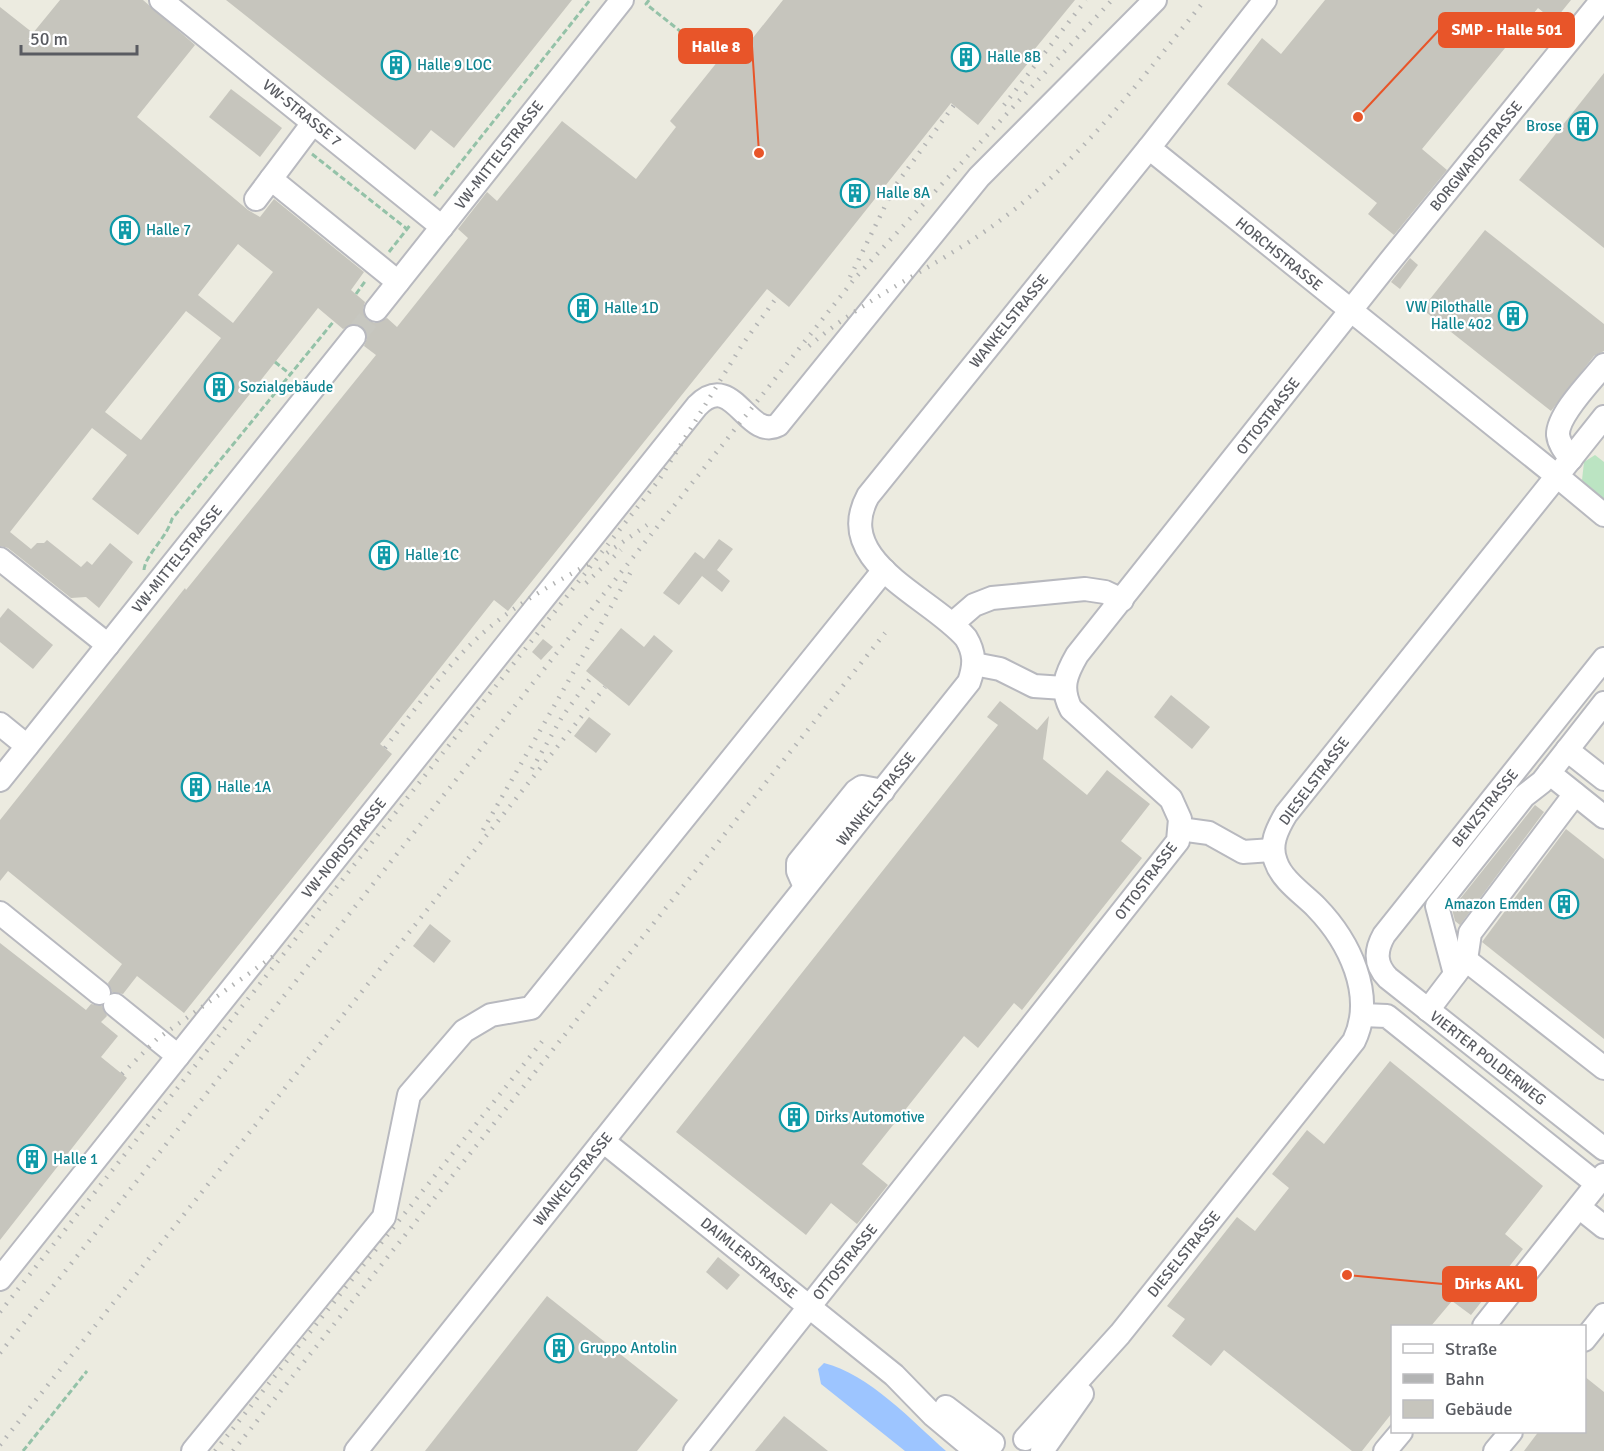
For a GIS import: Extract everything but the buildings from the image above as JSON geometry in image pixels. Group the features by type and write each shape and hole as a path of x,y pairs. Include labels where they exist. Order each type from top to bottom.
{"street":[{"name":"VW-STRASSE 7","path":"161,0 442,227"},
{"name":"VW-MITTELSTRASSE","path":"376,310 622,0"},
{"name":"VW-NORDSTRASSE","path":"0,1279 687,417 707,397 719,395 729,399 762,426 770,428 778,425 979,177 1155,0"},
{"path":"1149,148 1265,0"},
{"name":"BORGWARDSTRASSE","path":"1350,311 1602,0"},
{"path":"256,199 313,123"},
{"name":"HORCHSTRASSE","path":"1149,148 1350,311 1564,468 1604,515"},
{"name":"WANKELSTRASSE","path":"356,1451 963,690 974,664 971,646 952,624 884,570 870,555 859,533 861,509 868,496 1149,148"},
{"path":"271,179 398,282"},
{"name":"OTTOSTRASSE","path":"695,1451 1172,851 1180,830 1180,819 1171,800 1079,718 1065,698 1064,688 1068,670 1350,311"},
{"name":"VW-MITTELSTRASSE","path":"0,780 354,337"},
{"path":"1564,468 1558,433 1562,417 1604,365"},
{"path":"1564,468 1604,417"},
{"name":"DIESELSTRASSE","path":"1036,1447 1120,1334 1354,1041 1362,1015 1358,980 1346,947 1322,914 1283,874 1276,863 1273,850 1278,827 1286,814 1564,468"},
{"path":"0,559 108,645"},
{"path":"194,1451 384,1217 409,1095 464,1030 491,1015 531,1008 884,570"},
{"path":"952,624 974,605 992,598 1084,589 1105,592 1122,600"},
{"name":"BENZSTRASSE","path":"1378,962 1378,948 1384,935 1604,659"},
{"path":"974,664 1000,669 1034,687 1064,688"},
{"path":"1601,713 1549,773 1524,796 1437,906 1461,967 1604,1068"},
{"path":"0,724 27,746"},
{"path":"1567,750 1604,779"},
{"path":"1549,773 1604,817"},
{"path":"1428,1010 1461,967 1470,933 1575,794"},
{"path":"1180,830 1209,833 1242,852 1273,850"},
{"path":"0,913 178,1056"},
{"name":"VIERTER POLDERWEG","path":"1378,962 1388,978 1604,1149"},
{"path":"1362,1015 1387,1016 1600,1180 1485,1325"},
{"name":"DAIMLERSTRASSE","path":"603,1141 894,1375 940,1403 984,1448 1008,1437 1036,1447"},
{"path":"1579,1207 1604,1227"},
{"path":"1586,1338 1604,1315"},
{"path":"1385,1451 1399,1433"},
{"path":"1495,1451 1509,1433"}],"path":[{"path":"356,294 590,0"},
{"path":"649,0 646,4 685,35"},
{"path":"298,143 407,229"},
{"path":"144,573 144,562 168,533 172,519 334,321"},
{"path":"275,362 291,375"},
{"path":"23,1451 87,1371"}],"green space":[{"path":"1595,455 1604,462 1604,503 1582,480 1584,462"}],"water":[{"path":"824,1363 857,1377 873,1388 946,1451 905,1451 821,1384 818,1369"}],"tunnel":[{"path":"354,337 376,310"}],"railway":[{"path":"1004,105 1086,0"},
{"path":"0,1353 856,277 1112,0"},
{"path":"809,346 854,312 975,238 1028,198 1056,173 1109,118 1205,0"},
{"path":"850,277 895,186 954,105"},
{"path":"0,1312 659,480 742,345 777,297"},
{"path":"607,553 647,525"},
{"path":"586,583 621,550"},
{"path":"385,748 447,670 482,633 526,600 589,564"},
{"path":"483,830 632,570"},
{"path":"233,1451 885,633"},
{"path":"532,769 562,717 592,676"},
{"path":"0,1445 605,687"},
{"path":"122,1074 157,1039 275,955"},
{"path":"215,1451 544,1039"}],"place":[{"name":"Halle 8B","path":"966,57"},
{"name":"Halle 9 LOC","path":"396,65"},
{"name":"SMP - Halle 501","path":"1358,117"},
{"name":"Brose","path":"1583,126"},
{"name":"Halle 8","path":"759,153"},
{"name":"Halle 8A","path":"855,193"},
{"name":"Halle 7","path":"125,230"},
{"name":"Halle 1D","path":"583,308"},
{"name":"VW Pilothalle Halle 402","path":"1513,316"},
{"name":"Sozialgebäude","path":"219,387"},
{"name":"Halle 1C","path":"384,555"},
{"name":"Halle 1A","path":"196,787"},
{"name":"Amazon Emden","path":"1564,904"},
{"name":"Dirks Automotive","path":"794,1117"},
{"name":"Halle 1","path":"32,1159"},
{"name":"Dirks AKL","path":"1347,1275"},
{"name":"Gruppo Antolin","path":"559,1348"}]}
